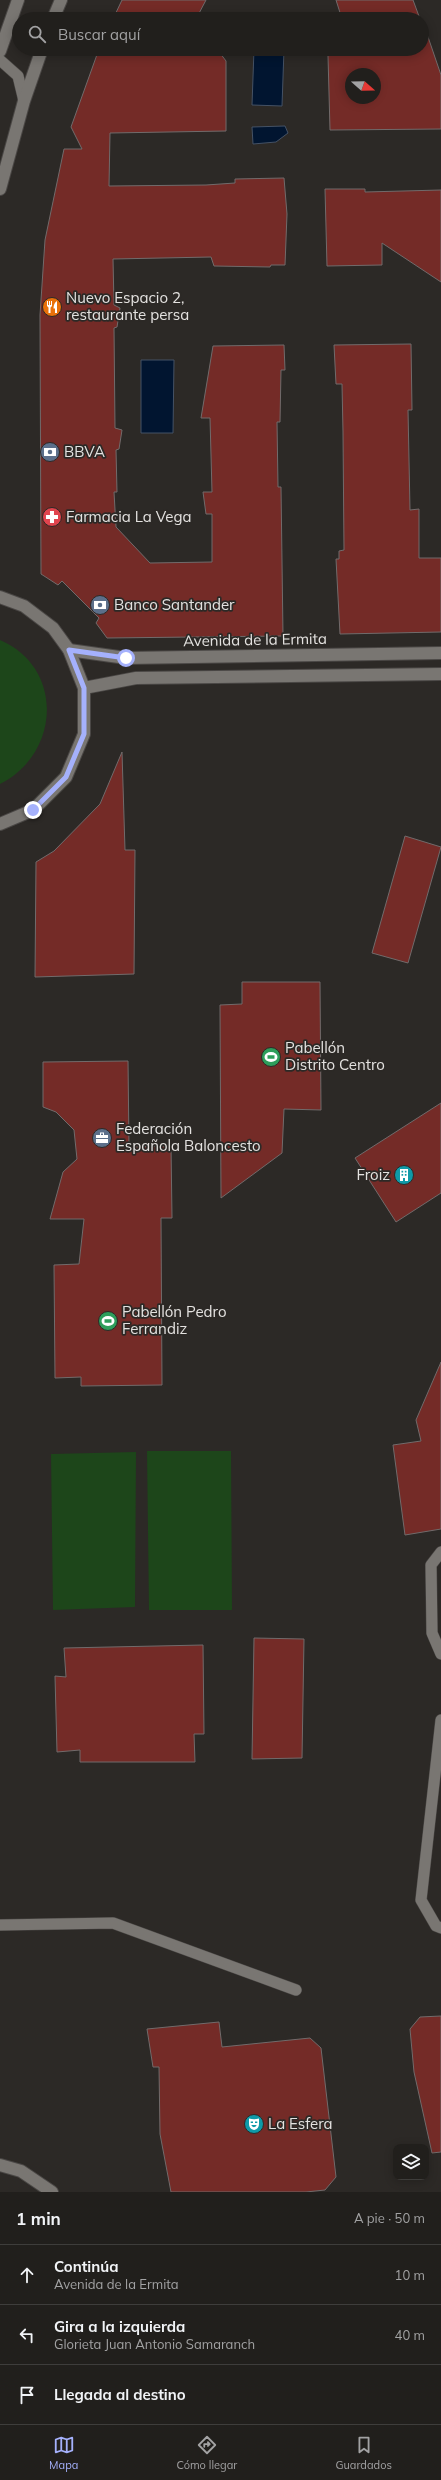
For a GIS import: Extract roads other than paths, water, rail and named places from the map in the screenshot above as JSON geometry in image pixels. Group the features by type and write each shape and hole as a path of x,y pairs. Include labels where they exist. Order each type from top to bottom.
{"street":[{"path":"13,12 18,0"},
{"path":"56,12 62,0"},
{"path":"0,51 12,14"},
{"path":"0,189 24,101 40,56"},
{"path":"0,597 24,606 47,624 69,650 84,688 84,734 66,777 33,810 0,824"},
{"name":"Avenida de la Ermita","path":"69,650 126,658 441,654"},
{"path":"84,688 136,678 441,674"},
{"path":"1,2164 21,2171 52,2192"}],"lane":[{"path":"0,60 18,76 24,101"},
{"path":"441,1552 430,1565 432,1633 441,1654"},
{"path":"441,1720 421,1900 436,1926 441,1928"},
{"path":"0,1925 113,1923 296,1990"}],"water":[{"path":"254,56 284,56 282,106 252,105"},
{"path":"285,126 288,133 276,142 253,144 252,127"},
{"path":"141,360 174,360 173,433 141,433"}],"place":[{"name":"Nuevo Espacio 2, restaurante persa","path":"52,307"},
{"name":"BBVA","path":"50,452"},
{"name":"Farmacia La Vega","path":"52,517"},
{"name":"Banco Santander","path":"100,605"},
{"name":"Pabellón Distrito Centro","path":"271,1057"},
{"name":"Federación Española Baloncesto","path":"102,1138"},
{"name":"Froiz","path":"404,1175"},
{"name":"Pabellón Pedro Ferrandiz","path":"108,1321"},
{"name":"La Esfera","path":"254,2124"}]}
